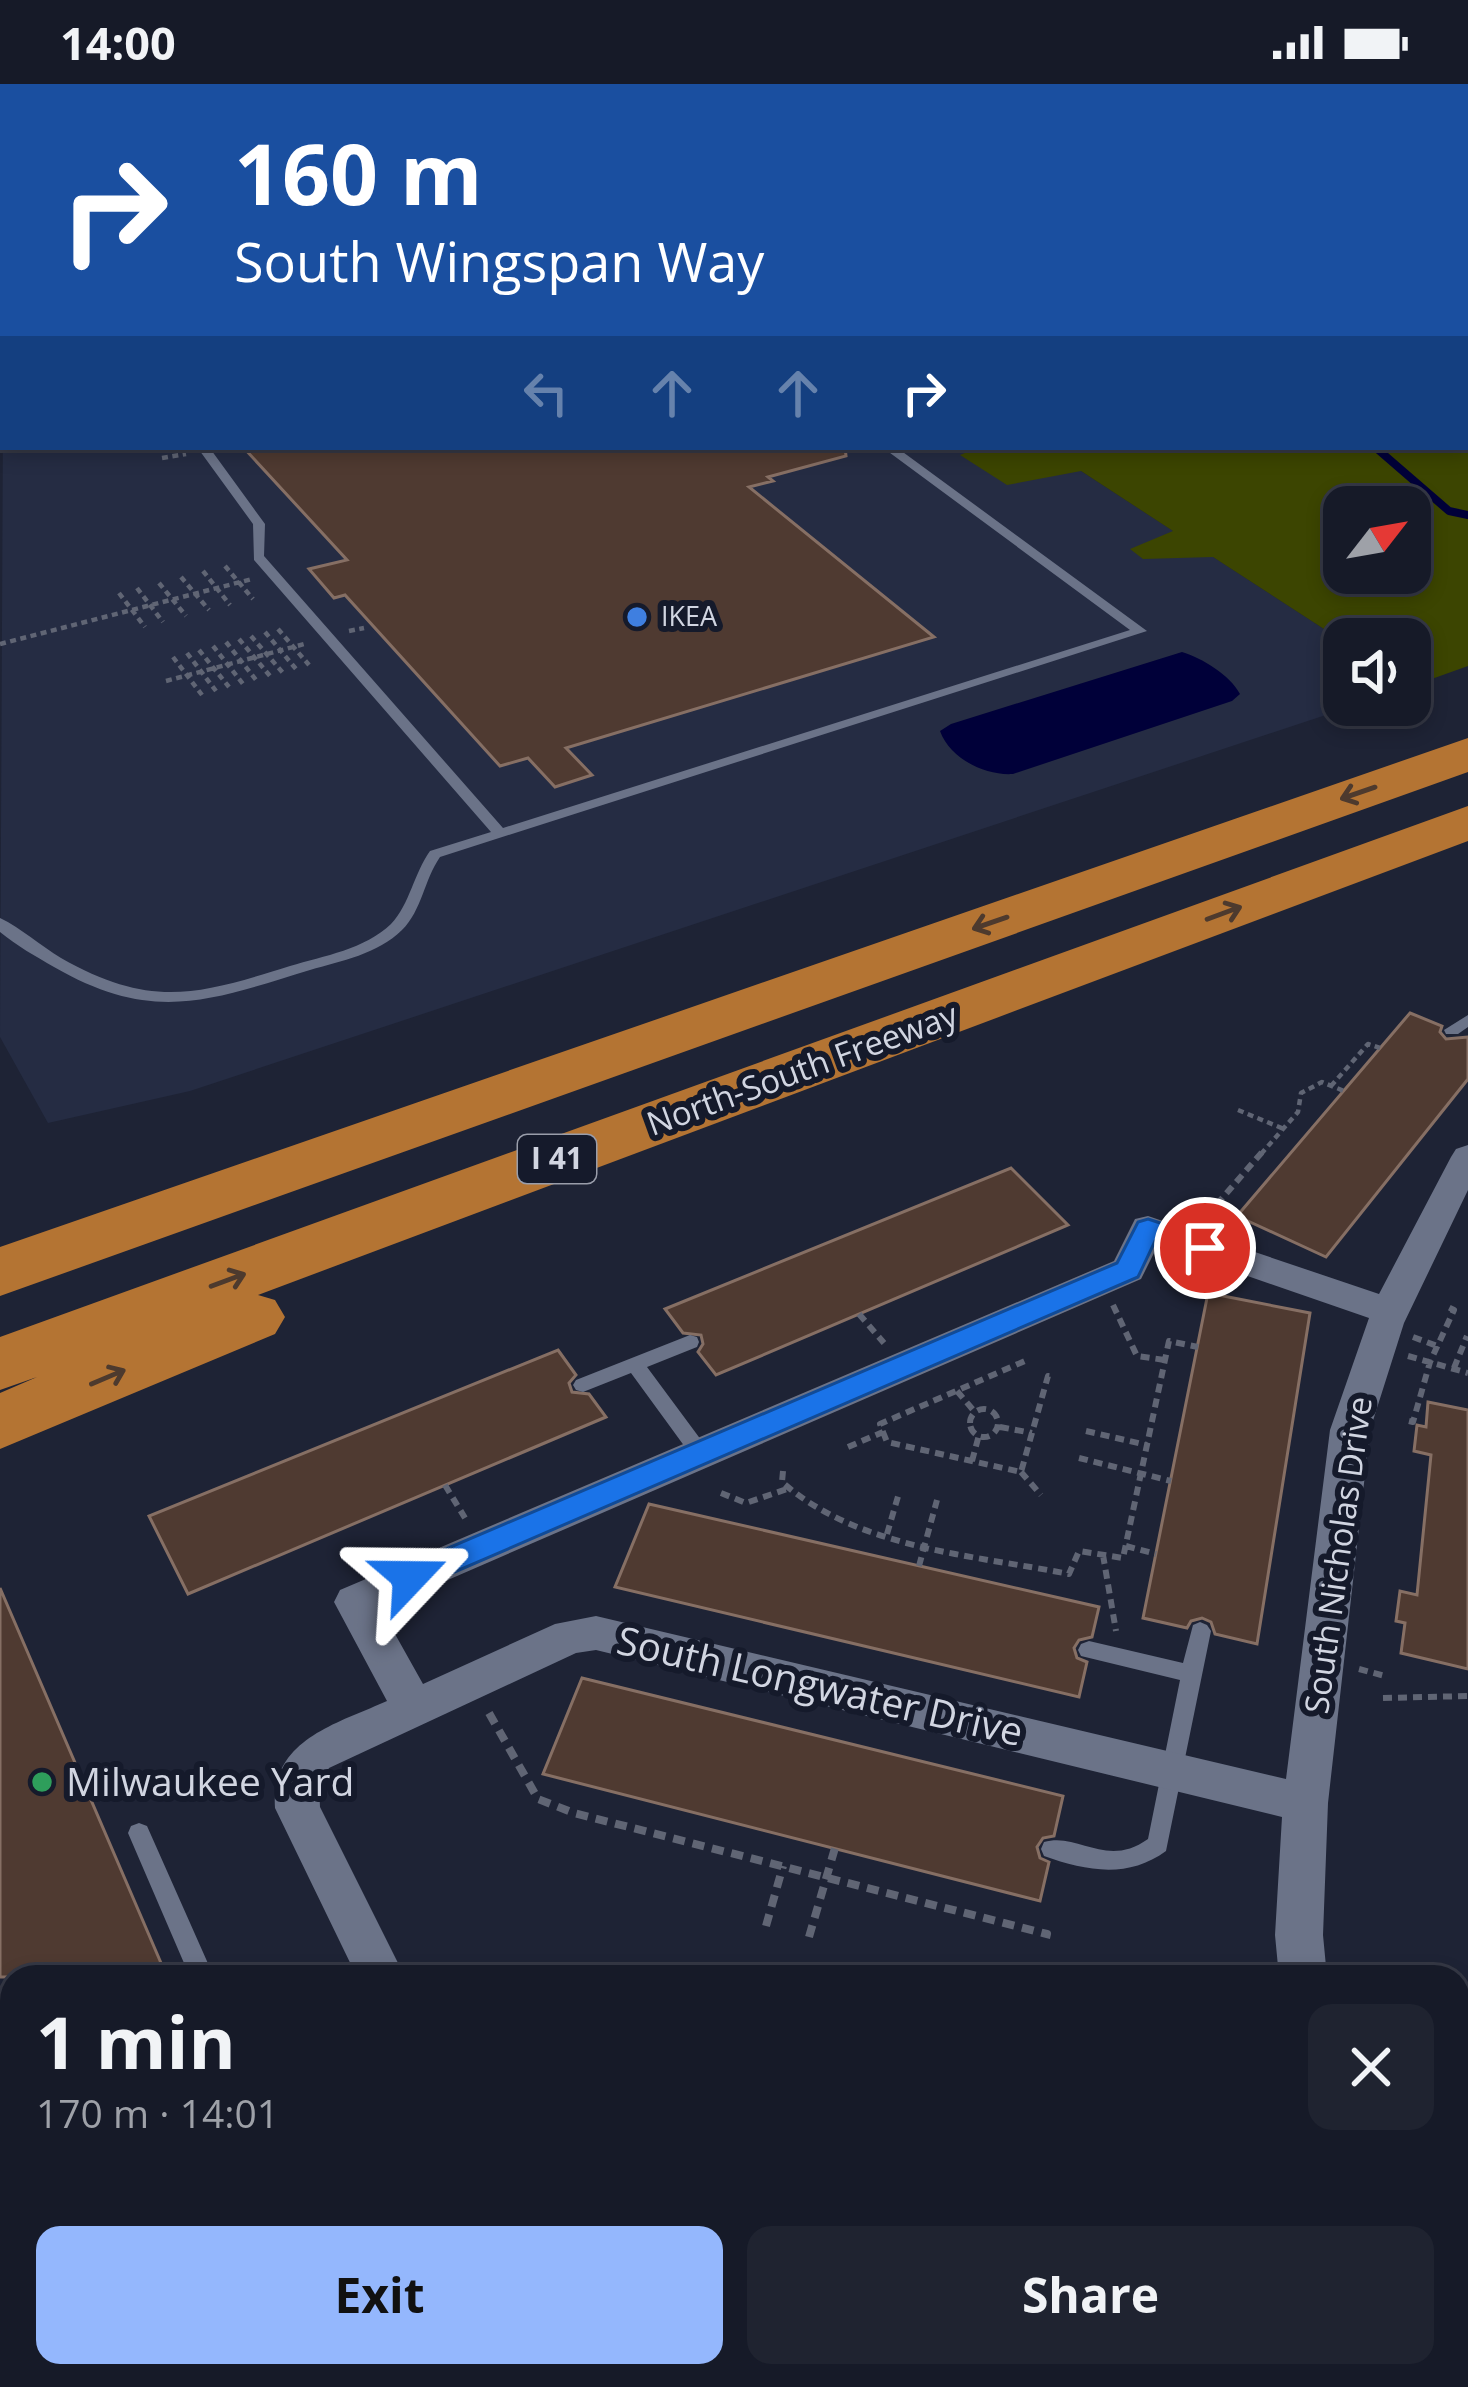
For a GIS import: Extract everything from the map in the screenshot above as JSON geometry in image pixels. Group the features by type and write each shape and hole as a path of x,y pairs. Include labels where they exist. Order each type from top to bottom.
{"highway":[{"name":"I 41","path":"0,1272 1468,754"},
{"name":"North-South Freeway","path":"0,1364 1468,822"},
{"path":"0,1422 1114,954"},
{"path":"0,1223 682,1031"}],"street":[{"name":"South Nicholas Drive","path":"1303,1965 1299,1934 1305,1803 1350,1430 1386,1310 1468,1157"},
{"path":"413,1706 355,1602 1128,1270 1148,1228 1386,1310"},
{"name":"South Longwater Drive","path":"375,1965 298,1808 296,1785 313,1755 570,1636 596,1633 1305,1803"}],"lane":[{"path":"205,450 259,524 258,557 500,833"},
{"path":"0,923 102,988 140,1000 178,1003 343,954 390,934 409,916 423,868 434,854 1140,632 892,450"},
{"path":"583,1385 690,1342"},
{"path":"635,1364 700,1453"},
{"path":"1052,1850 1115,1863 1143,1858 1158,1844 1200,1631"},
{"path":"1089,1650 1191,1674"},
{"path":"139,1833 197,1965"}],"path":[{"path":"160,456 171,468"},
{"path":"225,566 253,599"},
{"path":"203,572 230,605"},
{"path":"0,644 272,573"},
{"path":"181,577 209,610"},
{"path":"159,583 186,616"},
{"path":"137,588 163,622"},
{"path":"119,593 146,627"},
{"path":"278,628 309,665"},
{"path":"166,681 364,628"},
{"path":"265,632 296,669"},
{"path":"251,636 283,673"},
{"path":"239,639 270,676"},
{"path":"226,642 256,680"},
{"path":"213,646 243,684"},
{"path":"200,650 229,687"},
{"path":"187,653 216,691"},
{"path":"173,657 202,695"},
{"path":"1331,1086 1368,1044 1380,1048"},
{"path":"1212,1235 1218,1203 1298,1112 1300,1093 1314,1083 1343,1091"},
{"path":"1238,1110 1284,1129"},
{"path":"1117,1297 1113,1306 1136,1356 1165,1360"},
{"path":"1409,1421 1413,1422 1430,1362 1454,1310 1448,1307"},
{"path":"1454,1368 1467,1336"},
{"path":"783,1471 787,1489 820,1515 887,1534 1069,1574 1079,1551 1123,1558 1169,1341 1198,1347"},
{"path":"1399,1353 1468,1373"},
{"path":"1022,1358 1025,1361 880,1424 887,1442 1021,1472 1041,1495"},
{"path":"1021,1472 1048,1376 1054,1377"},
{"path":"957,1391 975,1412 994,1414 1000,1427"},
{"path":"975,1412 968,1422 979,1434 989,1435 1000,1427 1032,1433"},
{"path":"1085,1431 1147,1445"},
{"path":"848,1447 883,1432"},
{"path":"972,1461 979,1434"},
{"path":"1078,1458 1171,1480"},
{"path":"721,1493 730,1501 754,1504 787,1489"},
{"path":"887,1534 899,1492"},
{"path":"919,1566 937,1500"},
{"path":"1126,1546 1156,1554"},
{"path":"1103,1555 1100,1575 1114,1604"},
{"path":"1382,1698 1403,1701 1448,1692 1468,1696"},
{"path":"481,1700 538,1799 574,1813 1047,1934 1046,1938"},
{"path":"808,1937 835,1848"},
{"path":"766,1926 783,1867"}],"shaded area":[{"path":"3,450 1049,450 1323,628 1323,716 190,1091 48,1123 0,1037"},
{"path":"1182,652 1215,668 1240,694 1232,701 1013,774 970,764 952,750 940,731 951,724"}],"green space":[{"path":"972,450 1468,450 1468,666 1431,679 1431,618 1323,618 1323,628 1213,557 1143,559 1130,549 1173,531 1081,471 1007,485 960,455"}],"building":[{"name":"IKEA","path":"246,450 845,450 846,456 768,477 773,481 749,487 934,637 566,748 592,775 555,787 528,758 500,766 345,595 334,598 309,569 347,560"},
{"path":"1410,1013 1442,1026 1440,1032 1446,1039 1468,1037 1468,1079 1326,1257 1237,1216"},
{"path":"1011,1168 1068,1225 716,1375 698,1352 701,1335 683,1333 665,1309"},
{"path":"1208,1293 1310,1313 1257,1644 1215,1634 1211,1622 1202,1618 1191,1621 1187,1628 1143,1618"},
{"path":"558,1350 576,1375 569,1383 572,1392 589,1394 606,1417 188,1594 149,1516"},
{"path":"1428,1402 1468,1410 1468,1669 1401,1653 1405,1623 1396,1621 1400,1591 1417,1595 1431,1455 1414,1451 1417,1425 1426,1427"},
{"path":"649,1504 1099,1607 1092,1637 1079,1640 1074,1648 1077,1658 1087,1662 1079,1697 615,1587"},
{"name":"Milwaukee Yard","path":"0,1588 162,1965 0,1965"},
{"path":"582,1678 1063,1796 1054,1836 1043,1838 1037,1847 1040,1858 1049,1862 1040,1901 543,1774"}],"waterway":[{"path":"1378,450 1449,511 1468,515"}],"place":[{"name":"IKEA","path":"637,617"},
{"name":"Milwaukee Yard","path":"42,1782"}],"route":[{"path":"410,1577 1128,1270 1148,1228 1205,1248"}]}
